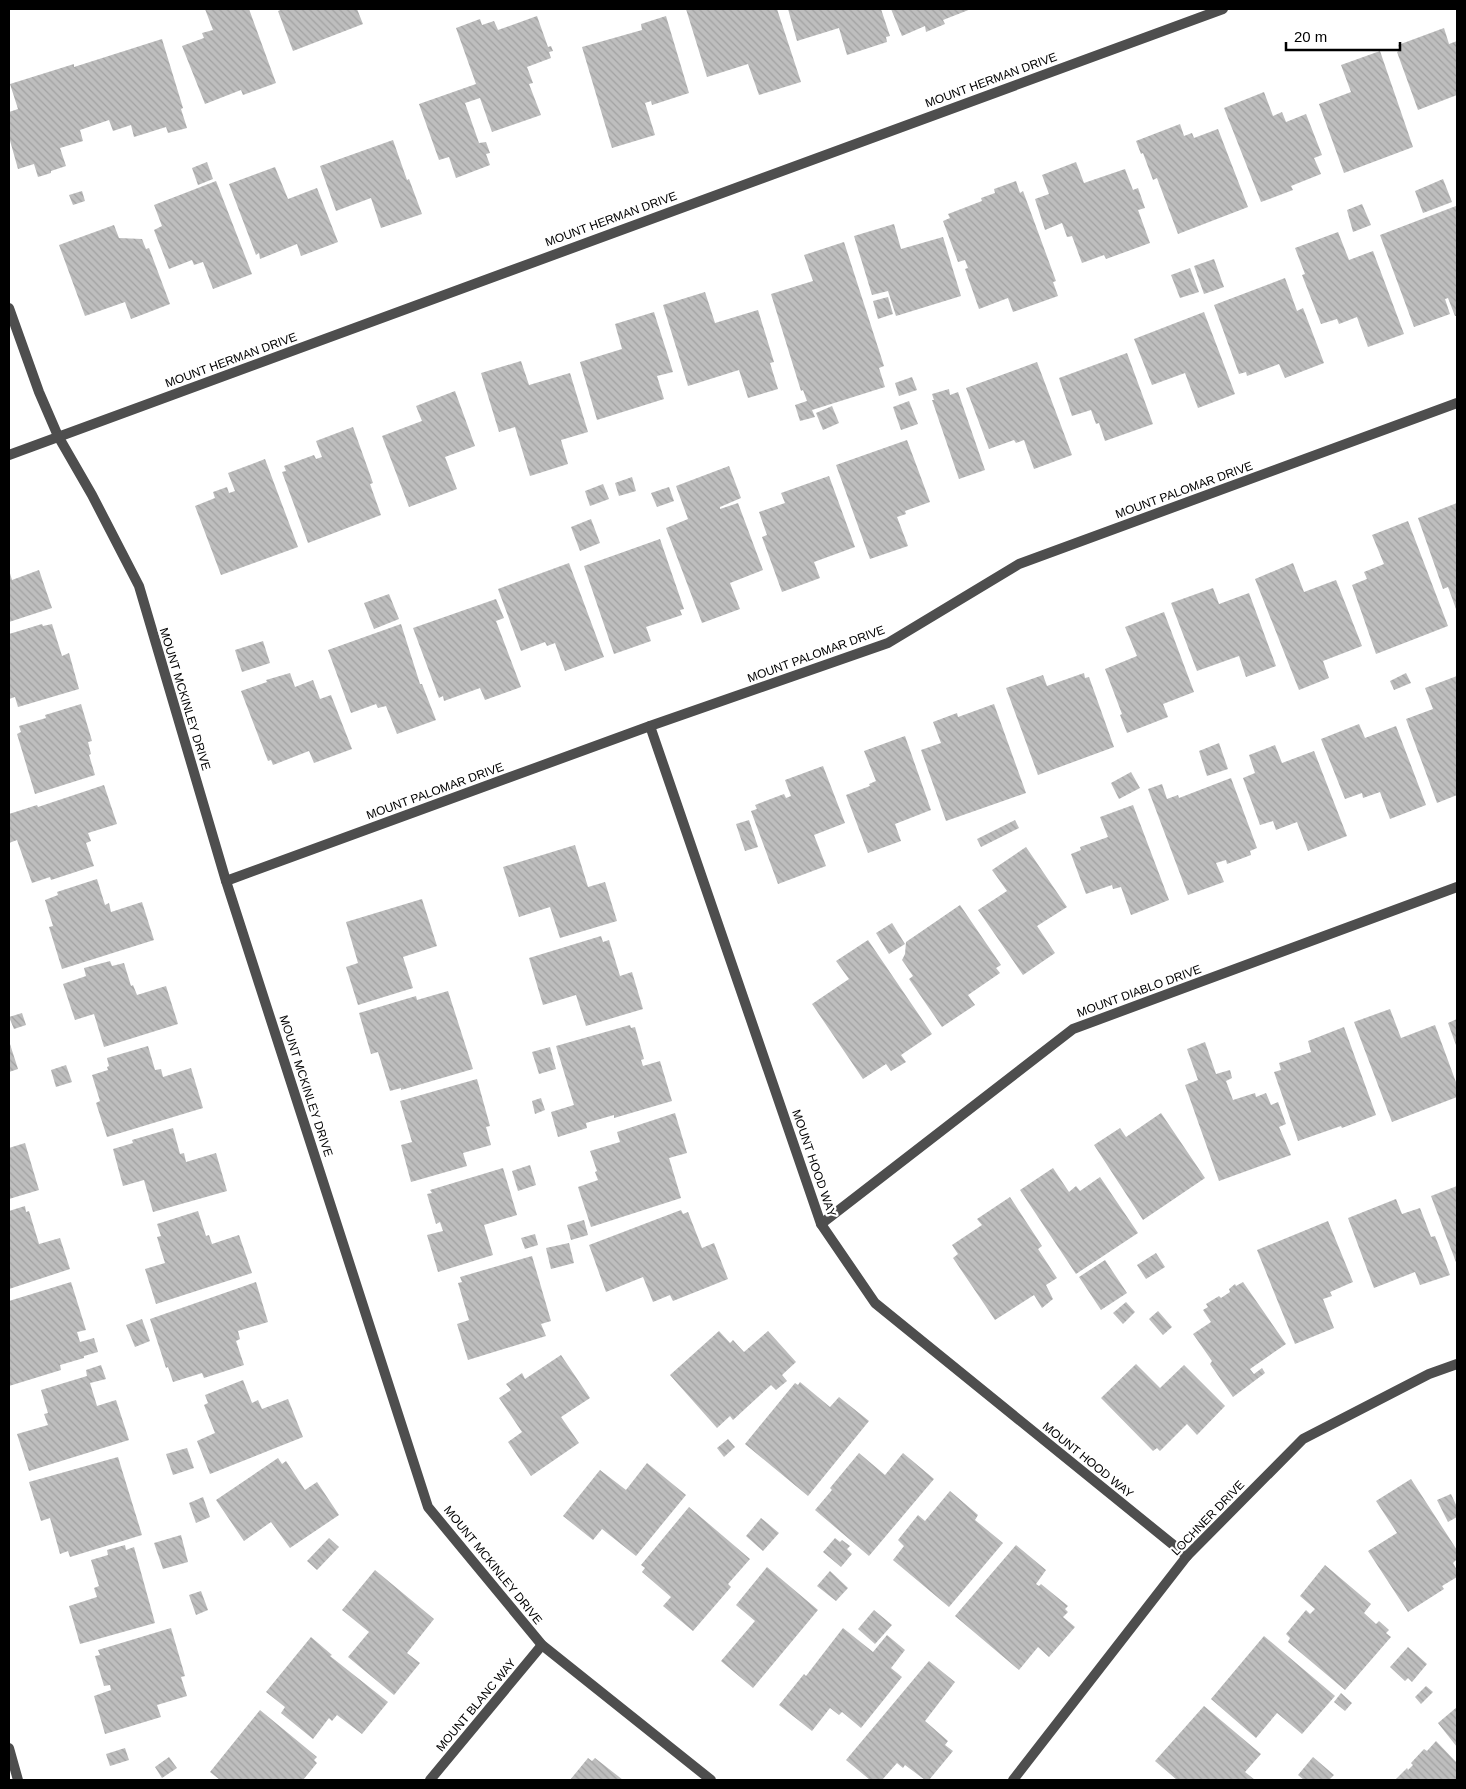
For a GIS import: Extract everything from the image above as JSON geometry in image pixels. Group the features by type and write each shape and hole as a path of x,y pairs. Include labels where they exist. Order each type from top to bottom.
{"street":[{"name":"MOUNT HERMAN DRIVE","path":"9,455 1223,9"},
{"name":"MOUNT MCKINLEY DRIVE","path":"9,308 39,392 58,436 139,586 226,881 428,1507 542,1645 711,1780"},
{"name":"MOUNT PALOMAR DRIVE","path":"226,881 650,726 888,643 1019,564 1457,403"},
{"name":"MOUNT HOOD WAY","path":"650,726 821,1224 876,1303 1187,1556"},
{"name":"MOUNT DIABLO DRIVE","path":"821,1224 1073,1029 1457,887"},
{"name":"LOCHNER DRIVE","path":"1013,1780 1187,1556 1303,1439 1429,1374 1457,1364"},
{"name":"MOUNT BLANC WAY","path":"430,1780 542,1645"},
{"path":"9,1748 18,1780"}],"building":[{"path":"205,9 249,9 276,83 243,95 241,90 205,104 182,46 204,38 202,33 213,30"},
{"path":"283,9 357,9 363,24 293,51 278,11"},
{"path":"686,9 777,9 801,82 759,95 748,64 707,77"},
{"path":"788,9 881,9 890,36 886,37 887,42 847,55 839,28 797,41"},
{"path":"891,9 971,9 943,20 945,24 926,32 925,26 902,36"},
{"path":"537,16 548,47 551,46 553,51 549,52 551,58 527,67 533,83 529,84 541,115 492,132 480,98 465,103 479,143 486,142 490,153 486,154 490,165 456,178 449,157 439,160 419,104 476,84 456,28 480,19 482,25 494,21 498,30"},
{"path":"666,16 689,93 652,105 651,101 645,103 655,135 612,148 582,47 642,30 641,24"},
{"path":"1444,28 1449,44 1457,41 1457,95 1418,110 1397,52 1400,50 1398,45"},
{"path":"162,39 183,108 181,109 187,128 168,133 166,127 134,137 131,125 113,131 109,120 80,130 83,141 60,148 66,166 38,177 34,164 18,169 9,137 9,112 18,109 10,84 74,64 74,67"},
{"path":"1380,51 1413,147 1344,173 1319,104 1351,92 1341,65"},
{"path":"1264,92 1273,116 1282,112 1286,122 1306,114 1322,155 1314,158 1321,174 1291,186 1293,190 1261,202 1224,108"},
{"path":"1180,124 1184,136 1192,133 1194,138 1218,129 1248,207 1178,234 1157,178 1153,180 1143,153 1141,154 1136,141"},
{"path":"393,140 407,180 409,179 422,214 381,228 371,198 336,211 320,166"},
{"path":"207,162 213,179 198,185 192,168"},
{"path":"1076,162 1084,183 1125,169 1133,190 1138,188 1145,208 1138,210 1150,243 1106,259 1104,255 1082,263 1072,236 1067,237 1062,223 1045,230 1035,199 1049,194 1042,175"},
{"path":"275,167 288,199 317,188 338,242 301,256 297,244 260,259 259,253 256,255 229,184"},
{"path":"1443,179 1452,202 1423,213 1415,191"},
{"path":"216,181 252,274 213,289 203,262 194,265 192,260 169,269 154,230 162,226 154,205"},
{"path":"1016,181 1020,193 1023,191 1056,281 1053,282 1058,296 1013,312 1008,298 979,309 965,269 968,268 965,260 958,262 943,221 950,218 948,214 982,201 981,198 995,193 994,189"},
{"path":"82,191 85,201 73,205 69,195"},
{"path":"1362,204 1371,225 1353,232 1347,210"},
{"path":"1456,206 1457,316 1455,316 1448,298 1445,299 1450,314 1414,327 1380,235"},
{"path":"894,224 901,249 943,237 961,296 896,316 888,291 872,295 854,236"},
{"path":"114,225 119,238 142,239 146,249 149,248 170,304 131,319 125,302 85,316 59,245"},
{"path":"1338,232 1349,260 1373,251 1404,334 1368,347 1357,317 1339,324 1337,319 1321,324 1302,275 1305,274 1295,248"},
{"path":"844,242 884,366 879,368 885,387 812,410 815,417 800,421 795,405 807,401 803,390 801,391 771,294 813,281 804,255"},
{"path":"1214,259 1224,287 1204,294 1194,266"},
{"path":"1190,268 1199,292 1180,298 1171,275"},
{"path":"1285,278 1297,311 1303,308 1324,363 1285,378 1279,364 1247,376 1246,372 1239,374 1214,305"},
{"path":"705,292 715,323 758,310 774,362 770,363 778,389 748,398 739,370 688,386 663,305"},
{"path":"888,297 893,314 878,319 873,301"},
{"path":"654,312 673,372 657,376 664,399 597,420 580,362 622,349 615,324"},
{"path":"1204,312 1235,394 1198,408 1185,373 1152,385 1134,339"},
{"path":"1127,353 1153,424 1105,441 1099,423 1096,424 1091,410 1072,416 1059,378"},
{"path":"521,361 529,385 570,373 588,432 561,440 568,464 530,476 515,427 499,432 481,373"},
{"path":"1037,362 1072,455 1034,469 1024,440 1016,443 1014,440 989,449 966,388"},
{"path":"912,377 917,390 899,396 895,383"},
{"path":"949,389 950,395 958,392 985,470 959,479 932,400 934,400 932,394"},
{"path":"455,391 475,446 445,457 457,489 409,507 382,436 422,421 416,406"},
{"path":"909,401 918,424 901,430 893,407"},
{"path":"832,406 839,423 823,430 816,413"},
{"path":"353,427 373,483 370,484 381,515 308,543 282,472 286,471 284,466 314,455 316,459 322,457 316,441"},
{"path":"907,440 930,502 905,511 906,514 897,517 908,546 870,559 836,465"},
{"path":"265,459 298,547 221,575 195,506 215,498 213,492 227,487 229,493 235,491 228,473"},
{"path":"729,466 741,498 720,507 720,509 738,503 763,570 730,583 740,609 702,623 666,528 688,519 676,486"},
{"path":"829,476 855,547 814,562 820,578 782,592 762,537 767,535 759,512 785,503 781,493"},
{"path":"632,477 636,491 619,496 615,483"},
{"path":"603,484 609,499 590,506 585,491"},
{"path":"669,487 674,501 657,507 651,493"},
{"path":"1457,503 1456,609 1448,587 1443,589 1418,518"},
{"path":"591,519 600,543 580,551 571,527"},
{"path":"1408,521 1448,626 1376,654 1352,585 1367,579 1364,572 1384,564 1372,535"},
{"path":"660,539 684,609 680,610 682,615 646,627 651,641 614,654 584,566"},
{"path":"569,563 604,657 565,671 555,643 547,646 545,642 521,651 498,589"},
{"path":"1293,563 1304,592 1336,580 1362,646 1323,661 1329,678 1299,690 1255,579"},
{"path":"9,570 12,580 39,570 52,608 9,622"},
{"path":"1213,588 1219,604 1249,593 1276,666 1246,677 1239,656 1197,671 1171,603"},
{"path":"389,594 399,619 374,629 364,603"},
{"path":"496,599 504,618 496,621 521,687 485,700 480,688 444,701 443,696 439,698 413,628"},
{"path":"1164,612 1194,692 1163,704 1168,717 1127,733 1105,669 1137,656 1125,627"},
{"path":"42,624 43,626 52,624 62,656 69,653 79,689 18,707 15,697 9,699 9,634"},
{"path":"401,624 420,684 422,684 436,720 397,734 386,706 378,708 376,704 351,713 328,650"},
{"path":"263,641 270,663 242,672 235,650"},
{"path":"290,673 295,687 313,680 320,699 331,695 352,749 314,763 309,751 273,765 271,760 268,761 241,691 267,682 266,680"},
{"path":"1084,673 1085,678 1089,677 1114,747 1038,775 1006,688 1043,675 1047,686"},
{"path":"1406,673 1411,683 1394,690 1390,681"},
{"path":"1457,676 1457,795 1437,803 1406,719 1433,709 1425,688"},
{"path":"81,704 92,741 88,742 91,754 89,755 95,775 35,794 17,734 21,732 19,726 46,718 45,715"},
{"path":"994,704 1026,793 946,821 921,750 941,743 933,722 957,713 958,717"},
{"path":"1359,724 1365,738 1396,726 1426,805 1390,819 1380,792 1363,798 1362,793 1345,799 1321,739"},
{"path":"905,736 931,810 895,824 901,841 868,853 846,795 870,786 869,784 876,781 864,751"},
{"path":"1219,743 1228,769 1207,776 1199,751"},
{"path":"1275,745 1282,763 1314,751 1347,836 1308,851 1297,822 1276,830 1273,821 1260,825 1243,778 1255,773 1249,755"},
{"path":"823,766 845,823 814,835 826,866 778,884 751,811 757,809 755,805 784,794 786,798 791,796 785,780"},
{"path":"1131,772 1140,788 1119,799 1111,783"},
{"path":"1231,778 1257,848 1250,851 1251,855 1227,864 1226,860 1216,863 1224,882 1188,895 1148,789 1162,784 1167,799 1178,795 1179,798"},
{"path":"104,785 117,824 88,833 91,841 86,843 94,866 51,880 50,877 32,883 17,840 9,843 9,814 37,805 38,807"},
{"path":"1133,805 1169,900 1131,915 1121,887 1113,889 1112,885 1086,894 1071,854 1081,850 1080,847 1108,837 1100,817"},
{"path":"749,820 758,847 745,851 736,824"},
{"path":"1015,820 1019,828 981,847 977,839"},
{"path":"575,845 588,887 605,882 617,921 560,938 550,907 519,917 503,867"},
{"path":"1026,847 1067,907 1037,926 1055,953 1023,975 978,910 1007,891 992,870"},
{"path":"97,879 105,905 109,903 111,912 142,902 154,940 62,969 49,927 53,926 45,900 58,895 57,892"},
{"path":"422,899 437,946 403,957 413,988 358,1005 346,967 358,963 346,922"},
{"path":"960,905 1001,965 996,968 1000,973 968,995 975,1005 942,1027 909,979 913,976 902,960 905,954 906,942"},
{"path":"892,923 905,944 889,954 876,933"},
{"path":"601,936 603,942 609,940 620,976 632,972 643,1009 586,1026 576,995 543,1005 529,958"},
{"path":"868,940 932,1034 901,1055 906,1062 891,1071 886,1064 863,1079 812,1004 849,979 836,961"},
{"path":"110,961 112,966 124,963 131,986 133,985 137,995 166,986 178,1024 104,1047 94,1014 75,1020 63,984 86,976 84,968"},
{"path":"448,991 473,1069 401,1090 401,1088 390,1091 378,1052 371,1054 359,1013 416,996 417,1000"},
{"path":"1390,1009 1401,1038 1435,1025 1457,1085 1457,1097 1392,1122 1354,1022"},
{"path":"22,1013 26,1025 14,1029 9,1017"},
{"path":"1457,1019 1457,1048 1448,1023"},
{"path":"630,1025 631,1028 635,1027 644,1059 641,1060 643,1066 660,1061 672,1101 614,1118 614,1115 586,1123 587,1128 558,1137 551,1112 574,1105 556,1046"},
{"path":"1344,1027 1376,1115 1342,1128 1341,1126 1298,1141 1274,1072 1281,1070 1279,1063 1311,1052 1308,1041"},
{"path":"9,1041 18,1069 9,1072"},
{"path":"1205,1042 1216,1074 1230,1070 1232,1078 1226,1081 1233,1100 1255,1093 1256,1097 1266,1093 1271,1105 1278,1102 1286,1124 1279,1127 1291,1155 1219,1181 1185,1085 1198,1080 1187,1049"},
{"path":"148,1046 155,1070 161,1069 163,1077 191,1068 203,1108 107,1137 96,1103 100,1101 92,1075 108,1070 107,1058"},
{"path":"550,1047 556,1069 539,1074 532,1052"},
{"path":"66,1065 72,1082 56,1087 51,1070"},
{"path":"477,1079 490,1126 486,1127 491,1145 463,1153 467,1166 411,1182 401,1145 412,1142 400,1101"},
{"path":"541,1098 545,1110 535,1114 532,1101"},
{"path":"675,1113 687,1153 669,1158 681,1198 591,1227 578,1187 598,1180 590,1151 620,1142 617,1132"},
{"path":"1161,1113 1205,1178 1143,1220 1094,1145 1120,1128 1126,1137"},
{"path":"173,1128 180,1154 184,1153 186,1162 216,1153 227,1191 153,1212 144,1180 123,1186 113,1149 133,1143 132,1140"},
{"path":"25,1143 39,1190 9,1199 9,1148"},
{"path":"530,1165 536,1185 518,1191 512,1171"},
{"path":"503,1168 517,1215 484,1225 493,1255 438,1272 427,1235 443,1231 440,1222 436,1224 427,1194 432,1193 430,1190"},
{"path":"1053,1168 1069,1192 1076,1186 1080,1191 1100,1177 1138,1233 1076,1274 1020,1190"},
{"path":"1457,1186 1457,1265 1431,1196"},
{"path":"1010,1197 1042,1246 1038,1249 1057,1278 1046,1285 1053,1299 1042,1308 1034,1295 995,1320 953,1258 958,1254 952,1245 982,1225 977,1219"},
{"path":"1396,1199 1402,1214 1420,1208 1431,1237 1435,1236 1450,1275 1420,1285 1415,1272 1374,1288 1348,1218"},
{"path":"25,1206 26,1212 29,1211 39,1244 60,1238 70,1269 9,1289 9,1211"},
{"path":"681,1210 683,1214 688,1212 702,1248 714,1243 728,1279 673,1301 670,1295 653,1302 643,1277 606,1292 589,1245"},
{"path":"198,1211 206,1236 209,1235 212,1244 239,1235 252,1273 156,1304 145,1269 165,1263 157,1237 161,1236 157,1224"},
{"path":"584,1220 588,1235 571,1240 567,1225"},
{"path":"1328,1221 1353,1282 1330,1292 1332,1296 1323,1299 1334,1328 1295,1344 1257,1250"},
{"path":"535,1234 538,1245 525,1249 521,1238"},
{"path":"569,1243 574,1263 551,1269 546,1248"},
{"path":"1156,1253 1165,1267 1146,1279 1137,1265"},
{"path":"532,1256 551,1321 541,1324 546,1336 468,1360 457,1324 469,1320 458,1283 462,1282 460,1277"},
{"path":"1105,1260 1127,1293 1101,1310 1079,1277"},
{"path":"71,1282 86,1330 77,1332 80,1342 94,1338 98,1352 60,1365 61,1370 9,1386 9,1301"},
{"path":"256,1282 268,1322 238,1331 240,1339 236,1341 244,1365 204,1378 202,1373 173,1382 168,1367 166,1368 150,1319"},
{"path":"1243,1282 1286,1344 1250,1369 1254,1374 1262,1368 1265,1373 1233,1397 1210,1364 1212,1361 1193,1334 1211,1322 1203,1310 1208,1307 1206,1304 1219,1296 1221,1298 1230,1292 1229,1289 1235,1284 1236,1286"},
{"path":"1126,1302 1135,1312 1123,1324 1113,1313"},
{"path":"1158,1311 1172,1327 1163,1335 1149,1319"},
{"path":"142,1319 150,1341 135,1347 126,1325"},
{"path":"719,1331 730,1343 733,1340 744,1352 768,1331 796,1362 782,1375 787,1381 776,1390 771,1385 733,1420 730,1416 717,1428 670,1375"},
{"path":"561,1355 590,1398 561,1417 579,1443 531,1476 508,1442 522,1432 499,1398 511,1390 506,1384 522,1373 525,1379"},
{"path":"1136,1364 1160,1388 1184,1365 1225,1406 1197,1435 1187,1424 1160,1451 1157,1448 1153,1451 1101,1398"},
{"path":"101,1365 106,1379 90,1383 97,1406 116,1400 129,1440 29,1471 17,1434 48,1425 44,1414 48,1413 41,1390 87,1376 86,1370"},
{"path":"243,1380 252,1403 258,1400 262,1409 288,1399 303,1437 210,1474 197,1441 215,1433 204,1405 208,1403 205,1395"},
{"path":"800,1382 830,1407 839,1397 869,1421 808,1496 745,1444 795,1383 798,1385"},
{"path":"728,1439 735,1447 724,1457 717,1448"},
{"path":"187,1448 194,1468 173,1475 166,1454"},
{"path":"859,1453 885,1475 903,1453 934,1479 869,1556 815,1510 832,1490 830,1488"},
{"path":"118,1457 142,1535 70,1557 68,1551 60,1554 50,1518 41,1521 29,1482"},
{"path":"278,1458 282,1464 286,1461 305,1490 317,1482 339,1515 290,1548 271,1522 244,1541 216,1500"},
{"path":"647,1463 686,1495 636,1556 602,1529 593,1540 563,1516 600,1470 626,1490"},
{"path":"1411,1479 1457,1550 1457,1559 1453,1563 1457,1570 1457,1577 1442,1586 1444,1589 1408,1612 1368,1551 1397,1533 1376,1501"},
{"path":"950,1491 978,1515 975,1520 1003,1543 949,1607 893,1560 904,1546 898,1540 918,1515 925,1521"},
{"path":"1451,1494 1457,1507 1457,1517 1448,1522 1437,1500"},
{"path":"203,1497 210,1517 196,1523 189,1503"},
{"path":"689,1507 750,1559 728,1584 731,1587 693,1631 663,1606 671,1597 642,1572 645,1568 641,1565"},
{"path":"761,1518 779,1533 763,1551 746,1536"},
{"path":"181,1535 188,1562 163,1569 154,1543"},
{"path":"329,1538 339,1547 317,1570 307,1561"},
{"path":"835,1538 840,1542 842,1540 850,1546 847,1549 852,1554 841,1567 823,1552"},
{"path":"125,1545 126,1550 134,1547 155,1623 80,1644 69,1606 97,1597 94,1588 99,1586 91,1560 108,1555 107,1550"},
{"path":"1016,1545 1046,1570 1036,1584 1039,1586 1041,1584 1068,1606 1065,1609 1068,1612 1063,1617 1075,1627 1049,1657 1038,1647 1019,1670 955,1616"},
{"path":"1325,1565 1371,1604 1364,1613 1376,1624 1379,1621 1389,1630 1386,1633 1391,1637 1345,1690 1288,1642 1290,1638 1286,1634 1306,1610 1310,1614 1315,1609 1300,1596"},
{"path":"767,1567 818,1610 753,1688 721,1661 755,1621 736,1605"},
{"path":"375,1570 434,1619 407,1653 420,1663 394,1695 348,1657 369,1632 342,1610"},
{"path":"830,1571 848,1588 836,1601 817,1586"},
{"path":"201,1591 208,1610 196,1615 189,1595"},
{"path":"874,1610 892,1625 875,1644 858,1629"},
{"path":"171,1628 185,1676 181,1677 187,1696 157,1705 161,1717 105,1734 94,1696 111,1690 110,1685 104,1686 95,1656 100,1655 98,1650"},
{"path":"843,1628 873,1652 887,1635 905,1650 891,1668 902,1677 861,1728 842,1712 839,1715 830,1708 812,1731 779,1705 804,1674 806,1676"},
{"path":"1264,1636 1335,1696 1302,1734 1277,1713 1256,1738 1211,1699"},
{"path":"311,1637 332,1655 330,1656 388,1702 362,1734 337,1715 332,1721 329,1718 313,1739 281,1713 285,1707 266,1692"},
{"path":"1408,1647 1427,1664 1412,1682 1408,1678 1405,1681 1390,1667"},
{"path":"929,1661 955,1682 925,1721 948,1741 945,1745 953,1751 929,1780 925,1780 905,1765 903,1768 897,1763 882,1780 870,1780 846,1760"},
{"path":"1426,1686 1433,1692 1421,1704 1415,1697"},
{"path":"1341,1693 1352,1703 1345,1711 1334,1702"},
{"path":"1204,1706 1261,1754 1245,1772 1255,1780 1177,1780 1155,1761"},
{"path":"1457,1707 1457,1747 1438,1723"},
{"path":"260,1710 317,1757 314,1760 317,1763 303,1780 220,1780 210,1772"},
{"path":"1436,1741 1457,1763 1457,1780 1395,1780 1407,1768 1408,1770 1413,1765 1411,1763 1424,1749 1427,1751"},
{"path":"125,1748 129,1760 110,1766 106,1754"},
{"path":"169,1757 177,1768 162,1778 155,1767"},
{"path":"1313,1757 1334,1775 1329,1780 1304,1780 1298,1775"},
{"path":"588,1758 592,1761 595,1758 623,1780 570,1780"}]}
